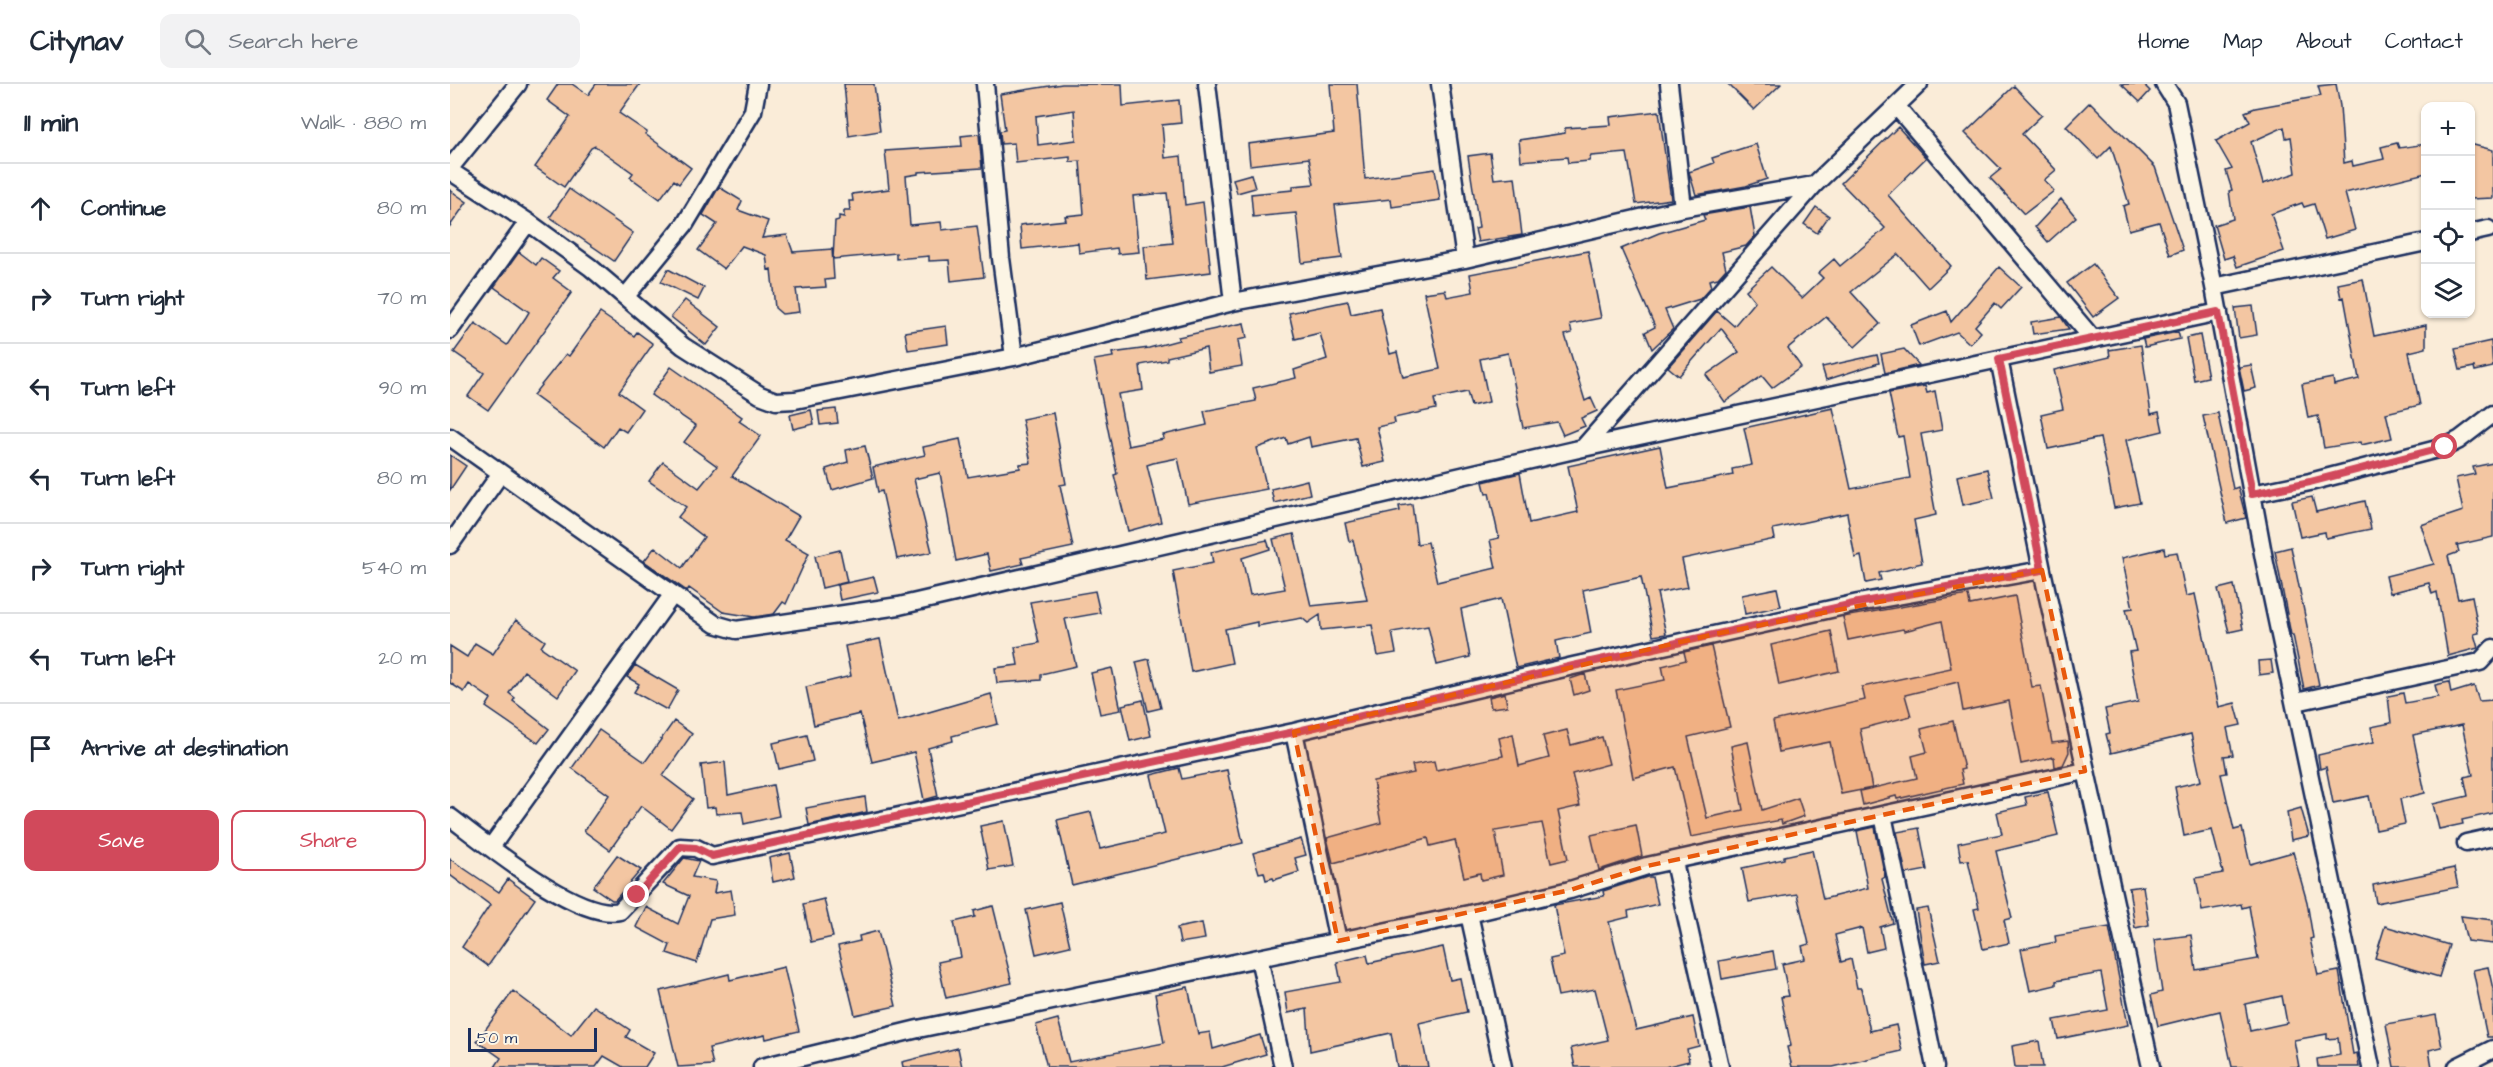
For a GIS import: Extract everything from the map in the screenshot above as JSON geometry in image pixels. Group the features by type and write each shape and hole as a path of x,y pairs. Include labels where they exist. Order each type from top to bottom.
{"street":[{"path":"518,84 450,170 528,222 626,296 683,346 759,395 776,401 795,400 1014,357 1233,302 1465,259 1683,208 1814,185"},
{"path":"626,296 686,224 753,111 758,84"},
{"path":"986,84 1001,258 1014,357"},
{"path":"1207,84 1233,302"},
{"path":"1440,84 1465,259"},
{"path":"1669,84 1683,208"},
{"path":"1583,448 1814,185 1919,84"},
{"path":"2164,84 2176,103 2214,287 2252,494 2372,1067"},
{"path":"1897,107 2093,339"},
{"path":"450,330 528,222"},
{"path":"2475,232 2488,229"},
{"path":"2214,287 2421,244"},
{"path":"450,437 715,624 736,630 899,606 1583,448 2218,312"},
{"path":"1999,359 2085,771 2151,1067"},
{"path":"2252,494 2310,482 2445,447 2459,440 2493,414"},
{"path":"450,545 501,473"},
{"path":"450,817 568,899 604,913 612,913 620,911 680,847 696,848 712,856 1294,732 1737,629 1858,603 2042,570"},
{"path":"491,847 673,594"},
{"path":"2296,702 2480,662 2493,648"},
{"path":"1294,732 1338,941"},
{"path":"762,1067 918,1029 1469,914 1570,890 1647,866 1674,862 2085,771"},
{"path":"1883,814 1935,1067"},
{"path":"2466,843 2493,837"},
{"path":"1674,862 1720,1067"},
{"path":"1469,914 1503,1067"},
{"path":"1259,958 1283,1067"},
{"path":"2457,1067 2464,1061 2493,1049"}],"highlighted area":[{"path":"2042,570 2085,771 1647,866 1570,890 1338,941 1294,732 1715,634"}],"building":[{"path":"558,84 572,84 588,95 596,84 640,84 619,113 647,132 645,134 691,168 679,184 674,180 660,199 630,177 633,173 595,146 591,148 564,187 535,167 570,117 547,100"},
{"path":"844,84 874,84 880,131 849,136"},
{"path":"1062,84 1122,84 1123,106 1179,100 1181,123 1162,125 1165,158 1181,156 1185,205 1203,202 1211,272 1147,280 1144,246 1173,243 1167,193 1133,196 1139,252 1118,254 1117,248 1079,253 1078,243 1022,249 1020,225 1066,220 1065,216 1084,214 1080,161 1070,162 1070,157 1016,163 1014,143 1001,144 1000,131 1005,130 1000,94","holes":["1074,110 1076,140 1038,145 1036,116"]},
{"path":"1330,84 1357,84 1365,179 1435,169 1440,200 1392,207 1391,199 1335,205 1342,258 1302,263 1296,213 1253,217 1251,194 1293,190 1293,186 1314,184 1309,158 1250,165 1248,144 1334,133"},
{"path":"1728,84 1781,84 1754,110"},
{"path":"2121,84 2143,84 2150,91 2140,102"},
{"path":"2336,84 2344,163 2352,161 2353,166 2384,159 2381,147 2397,143 2399,148 2421,145 2421,174 2345,193 2355,230 2325,239 2314,204 2304,207 2302,203 2271,214 2284,251 2237,267 2233,256 2224,259 2214,225 2233,219 2229,191 2232,190 2226,171 2232,169 2216,141 2250,122 2245,112 2255,108 2321,96 2318,86","holes":["2284,127 2286,138 2291,137 2296,173 2263,184 2251,142"]},
{"path":"2014,86 2042,115 2022,134 2056,170 2044,180 2054,191 2024,214 1990,178 2001,169 1965,133"},
{"path":"2090,102 2155,167 2183,250 2170,255 2159,222 2129,230 2123,206 2129,204 2111,146 2098,159 2066,126"},
{"path":"1659,111 1671,199 1636,204 1627,153 1591,156 1589,161 1568,163 1567,157 1521,161 1519,140 1565,133 1565,128 1611,125 1610,117"},
{"path":"1898,127 1926,158 1888,195 1951,266 1928,288 1898,254 1851,292 1880,324 1855,347 1826,317 1788,348 1801,367 1772,388 1762,376 1725,402 1706,375 1739,352 1721,328 1679,376 1668,367 1717,311 1734,326 1755,301 1746,290 1771,267 1802,298 1823,278 1818,273 1834,259 1840,266 1885,228 1841,183"},
{"path":"979,134 982,168 918,172 918,174 906,176 910,225 941,222 942,230 977,226 984,277 951,281 949,260 929,261 929,256 896,259 896,253 833,259 835,221 839,220 839,216 844,217 844,211 850,211 849,201 853,201 852,194 889,189 885,151 962,146 961,136"},
{"path":"1756,144 1767,179 1746,186 1696,195 1689,172 1714,163 1712,158"},
{"path":"2475,145 2493,150 2493,198 2475,199"},
{"path":"1490,153 1494,179 1515,177 1522,235 1478,242 1475,229 1479,228 1468,156"},
{"path":"1251,174 1255,188 1237,193 1233,179"},
{"path":"719,187 742,201 738,210 768,221 762,238 787,235 793,252 832,249 834,279 825,280 826,287 796,289 799,312 782,314 775,308 771,269 768,270 766,255 742,246 724,269 698,250 717,224 703,215"},
{"path":"569,189 633,233 614,261 550,217"},
{"path":"450,190 467,202 450,226"},
{"path":"2061,199 2076,217 2048,242 2035,227"},
{"path":"1750,207 1755,236 1746,246 1722,252 1726,269 1718,278 1709,280 1711,287 1700,299 1665,310 1673,329 1652,349 1645,332 1655,327 1621,249 1659,233 1705,220 1703,215"},
{"path":"1816,207 1829,216 1817,233 1804,224"},
{"path":"1588,251 1601,318 1570,324 1572,333 1565,335 1585,401 1591,398 1597,411 1581,418 1585,426 1563,435 1557,422 1523,428 1508,353 1480,359 1489,402 1471,406 1467,392 1434,399 1436,409 1394,418 1395,423 1377,427 1385,462 1363,467 1356,438 1311,447 1309,437 1288,444 1286,438 1257,448 1267,489 1188,504 1178,458 1147,465 1161,522 1128,531 1114,475 1117,474 1094,360 1113,357 1112,353 1149,348 1179,340 1178,337 1244,323 1247,338 1238,340 1242,366 1209,372 1206,348 1167,357 1167,360 1140,365 1143,390 1118,394 1128,446 1164,439 1163,435 1207,425 1204,411 1256,401 1253,388 1296,378 1294,370 1327,359 1320,333 1295,339 1289,313 1348,301 1351,314 1380,308 1390,354 1397,352 1403,377 1440,369 1424,293 1445,290 1447,297 1473,292 1470,274"},
{"path":"519,252 536,265 541,258 559,271 553,278 572,292 488,410 468,396 484,373 454,352 475,323 507,345 526,317 529,312 494,287"},
{"path":"2093,264 2119,298 2093,317 2067,283"},
{"path":"1999,267 2021,287 2001,309 1995,303 1975,326 1981,332 1970,344 1957,332 1919,346 1911,325 1947,311 1951,322"},
{"path":"668,269 704,288 698,300 661,282"},
{"path":"2363,279 2374,336 2426,325 2426,348 2409,352 2420,405 2386,413 2392,438 2361,445 2360,442 2324,448 2318,416 2308,418 2302,384 2333,378 2334,385 2359,379 2344,297 2341,298 2338,284"},
{"path":"685,300 720,327 706,345 671,317"},
{"path":"2253,306 2257,335 2239,338 2235,308"},
{"path":"600,313 634,336 637,332 653,344 619,392 642,409 626,432 618,427 604,447 533,395 566,354 569,356"},
{"path":"2061,317 2069,329 2033,334 2031,322"},
{"path":"946,326 948,344 908,350 905,332"},
{"path":"2178,332 2180,339 2145,347 2143,339"},
{"path":"2200,335 2208,377 2194,380 2186,338"},
{"path":"2491,341 2493,367 2475,371 2474,367 2460,370 2455,349"},
{"path":"2141,345 2151,414 2159,412 2163,431 2126,440 2140,503 2114,508 2100,438 2048,449 2041,414 2063,409 2054,370 2110,357 2109,350"},
{"path":"1904,349 1919,365 1885,373 1881,354"},
{"path":"1877,355 1879,363 1826,380 1822,367"},
{"path":"2251,365 2256,388 2244,391 2239,367"},
{"path":"671,367 742,417 739,421 761,436 732,476 799,516 785,540 809,553 786,604 783,602 774,614 754,617 723,612 689,588 687,591 644,561 655,547 682,568 704,537 678,517 686,507 649,481 663,462 699,488 717,466 684,442 696,426 651,395"},
{"path":"1925,386 1927,393 1935,391 1942,430 1921,434 1936,515 1914,520 1922,563 1879,573 1881,580 1866,583 1861,556 1855,558 1847,513 1773,529 1775,539 1682,559 1688,587 1657,593 1666,634 1653,636 1641,577 1583,590 1591,633 1556,641 1559,658 1516,668 1501,599 1461,609 1470,657 1437,665 1428,626 1392,632 1396,653 1378,656 1372,625 1321,630 1320,615 1308,623 1302,618 1257,626 1257,622 1225,629 1232,663 1191,672 1173,571 1213,563 1211,552 1267,540 1270,549 1242,558 1250,595 1285,589 1273,539 1294,534 1311,606 1367,600 1353,540 1349,541 1345,523 1400,511 1399,506 1412,504 1417,544 1428,542 1437,582 1496,568 1490,540 1499,538 1489,493 1486,494 1483,482 1520,473 1529,523 1578,512 1568,466 1660,446 1668,488 1733,475 1732,469 1752,465 1744,428 1833,408 1851,489 1910,478 1903,436 1898,437 1889,393"},
{"path":"836,409 838,423 820,425 818,411"},
{"path":"811,410 814,424 793,429 790,415"},
{"path":"1053,413 1066,484 1060,485 1073,547 1021,558 1023,564 991,571 987,554 956,561 940,473 914,479 932,552 897,559 882,491 878,492 873,467 925,455 923,447 960,439 968,477 1020,468 1020,464 1031,463 1022,419"},
{"path":"2218,413 2233,489 2238,487 2246,518 2227,523 2203,416"},
{"path":"865,446 873,478 832,490 826,469 848,462 846,450"},
{"path":"450,455 466,466 450,490"},
{"path":"2493,463 2493,537 2457,545 2459,552 2448,556 2458,599 2472,596 2479,633 2474,634 2478,648 2448,656 2437,592 2432,594 2429,583 2390,593 2386,576 2434,564 2421,525 2463,511 2456,478 2475,474 2473,467"},
{"path":"1987,469 1994,498 1963,505 1957,476"},
{"path":"1307,480 1310,494 1274,503 1271,489"},
{"path":"2312,497 2316,512 2365,501 2371,529 2326,538 2325,532 2300,537 2292,501"},
{"path":"2291,547 2319,685 2304,689 2275,551"},
{"path":"2164,548 2165,554 2177,552 2186,596 2195,594 2219,707 2235,703 2241,725 2227,728 2233,755 2224,756 2227,773 2221,774 2234,830 2242,828 2250,864 2293,852 2307,902 2313,938 2310,939 2318,975 2339,971 2353,1054 2357,1053 2359,1067 2318,1067 2317,1059 2340,1055 2338,1038 2327,1039 2327,1034 2294,1040 2299,1067 2232,1067 2220,1011 2158,1026 2151,995 2162,992 2154,940 2191,935 2196,970 2258,959 2249,906 2242,908 2241,904 2202,911 2196,878 2223,873 2212,830 2184,836 2175,787 2201,781 2191,734 2111,753 2106,734 2110,733 2105,709 2138,702 2129,652 2136,651 2126,609 2133,608 2122,558","holes":["2282,996 2287,1023 2250,1031 2245,1004"]},
{"path":"840,550 847,582 822,588 815,556"},
{"path":"874,577 878,592 840,600 837,585"},
{"path":"2234,585 2243,629 2229,632 2218,589"},
{"path":"1777,588 1781,606 1745,614 1742,595"},
{"path":"1095,591 1100,613 1065,619 1076,666 1041,674 1041,680 997,683 995,668 1018,665 1015,647 1039,643 1030,602"},
{"path":"1968,595 1970,605 2015,596 2032,687 2041,686 2052,743 2068,741 2069,752 2063,765 2055,767 2054,757 2021,764 2009,701 1963,711 1958,682 1905,695 1911,716 1860,729 1872,788 1841,794 1830,742 1779,752 1773,721 1865,700 1862,687 1951,668 1942,621 1904,631 1903,629 1848,640 1843,617"},
{"path":"516,620 545,641 541,647 575,671 558,696 524,671 509,693 515,698 513,701 549,729 538,743 486,707 491,699 469,684 464,692 450,683 450,646 467,657 475,643 493,654"},
{"path":"1831,631 1839,671 1779,685 1771,645"},
{"path":"880,639 898,721 991,694 998,724 952,736 953,741 928,748 938,796 924,800 914,752 872,762 860,714 814,725 806,687 851,676 845,646"},
{"path":"1711,646 1730,727 1688,737 1707,818 1743,810 1731,746 1748,742 1762,810 1798,798 1804,816 1782,824 1781,820 1691,837 1675,767 1633,778 1616,690 1665,680 1662,666 1686,660 1684,652"},
{"path":"1149,659 1161,708 1148,711 1136,662"},
{"path":"2271,660 2273,673 2259,675 2258,661"},
{"path":"635,665 678,690 667,710 634,692 639,684 627,677"},
{"path":"1112,668 1121,710 1100,714 1091,673"},
{"path":"1585,674 1589,690 1574,695 1570,679"},
{"path":"2449,682 2451,693 2474,686 2479,701 2493,700 2493,813 2462,820 2463,824 2439,829 2433,804 2468,796 2464,777 2473,775 2462,725 2413,735 2425,793 2400,799 2405,824 2376,830 2369,796 2333,803 2326,767 2320,769 2318,755 2374,742 2371,727 2391,723 2388,696 2403,693 2405,703 2438,697 2435,685"},
{"path":"1505,693 1507,706 1491,708 1489,697"},
{"path":"1143,700 1151,736 1130,741 1122,705"},
{"path":"674,721 692,734 663,776 693,799 671,829 641,806 610,850 584,831 609,795 572,768 599,730 645,762"},
{"path":"1953,721 1964,769 1960,770 1963,784 1897,799 1896,796 1863,805 1860,791 1917,778 1912,756 1927,752 1921,729"},
{"path":"1567,730 1571,745 1602,737 1609,764 1572,774 1580,806 1558,811 1568,859 1551,863 1542,823 1495,831 1503,875 1481,880 1480,873 1464,877 1455,840 1430,846 1428,838 1333,863 1327,838 1381,823 1373,781 1414,773 1412,765 1434,761 1436,770 1503,756 1499,738 1513,734 1519,766 1549,758 1543,736"},
{"path":"807,735 813,761 779,769 773,743"},
{"path":"725,762 728,795 773,785 779,816 744,824 742,812 716,814 715,807 706,808 701,765"},
{"path":"1179,768 1182,779 1227,770 1243,843 1072,885 1057,820 1091,812 1100,849 1165,834 1151,775"},
{"path":"2048,792 2058,836 1996,851 2012,918 2004,920 2009,943 1983,949 1974,909 1979,908 1968,860 1961,861 1958,843 2002,834 1997,812 2027,805 2025,797"},
{"path":"865,797 867,812 809,825 806,808"},
{"path":"2301,808 2309,836 2291,840 2287,812"},
{"path":"1004,821 1013,866 989,870 980,826"},
{"path":"1636,825 1642,856 1599,870 1591,835"},
{"path":"1875,827 1885,877 1882,879 1893,923 1880,927 1884,948 1867,952 1862,928 1835,935 1841,962 1851,959 1857,988 1861,988 1870,1031 1896,1025 1902,1051 1833,1067 1792,1067 1787,1047 1791,1046 1781,997 1789,996 1782,964 1805,959 1802,946 1809,944 1797,894 1749,902 1742,868 1812,850 1823,899 1868,888 1857,831"},
{"path":"1919,828 1927,870 1906,874 1897,832"},
{"path":"1301,839 1306,855 1295,858 1299,872 1274,880 1273,878 1266,880 1264,872 1259,873 1253,853"},
{"path":"790,853 795,877 773,882 769,858"},
{"path":"617,855 641,870 615,900 612,900 593,887"},
{"path":"684,858 699,861 692,877 716,881 714,893 731,890 735,915 710,919 697,963 667,953 670,945 636,927 646,907 678,924 689,896 663,884"},
{"path":"450,859 499,892 508,879 535,899 488,966 462,947 490,905 450,875"},
{"path":"2454,868 2458,887 2376,903 2373,885"},
{"path":"1652,877 1658,904 1628,911 1629,917 1609,922 1636,1030 1693,1017 1699,1046 1687,1049 1689,1061 1665,1067 1575,1067 1571,1048 1608,1040 1595,989 1558,996 1550,959 1564,956 1554,905 1604,896 1603,891"},
{"path":"2143,886 2149,925 2135,928 2129,888"},
{"path":"824,899 833,937 811,942 803,904"},
{"path":"1060,902 1070,946 1036,954 1026,910"},
{"path":"993,906 1012,983 946,998 938,962 961,957 954,922 975,917 974,911"},
{"path":"1928,908 1940,961 1925,964 1916,910"},
{"path":"2461,916 2493,920 2493,944 2467,941"},
{"path":"1202,923 1205,939 1180,943 1177,928"},
{"path":"2385,926 2449,945 2439,977 2375,958"},
{"path":"2109,927 2128,1025 2058,1039 2054,1020 2108,1010 2101,973 2056,981 2056,985 2030,991 2021,949 2056,942 2055,936"},
{"path":"878,931 896,1006 855,1015 838,946 860,941 859,936"},
{"path":"1443,947 1450,980 1460,978 1467,1012 1419,1023 1428,1067 1397,1067 1391,1033 1310,1051 1307,1009 1288,1013 1285,992 1341,982 1337,962 1367,955 1369,963"},
{"path":"1773,951 1776,969 1722,979 1719,961"},
{"path":"784,967 799,1031 766,1039 765,1035 709,1048 713,1065 678,1067 660,991 729,974 730,980"},
{"path":"2488,967 2493,989 2493,1037 2487,1037 2473,970"},
{"path":"1188,987 1198,1034 1210,1032 1213,1049 1260,1035 1266,1054 1222,1067 1047,1067 1036,1025 1058,1019 1069,1062 1164,1043 1155,994"},
{"path":"513,991 571,1035 594,1006 630,1030 626,1037 654,1053 645,1067 623,1067 604,1056 596,1067 495,1067 501,1058 477,1041"},
{"path":"2436,1015 2442,1047 2429,1050 2432,1067 2394,1067 2386,1024"},
{"path":"2039,1041 2043,1067 2015,1067 2012,1046"},
{"path":"958,1048 962,1067 903,1067 902,1062"}],"route":[{"path":"637,895 673,852 680,847 696,848 712,856 1294,732 1573,666 1858,603 2042,570 1999,359 2218,312 2252,494 2310,482 2445,447"}]}
